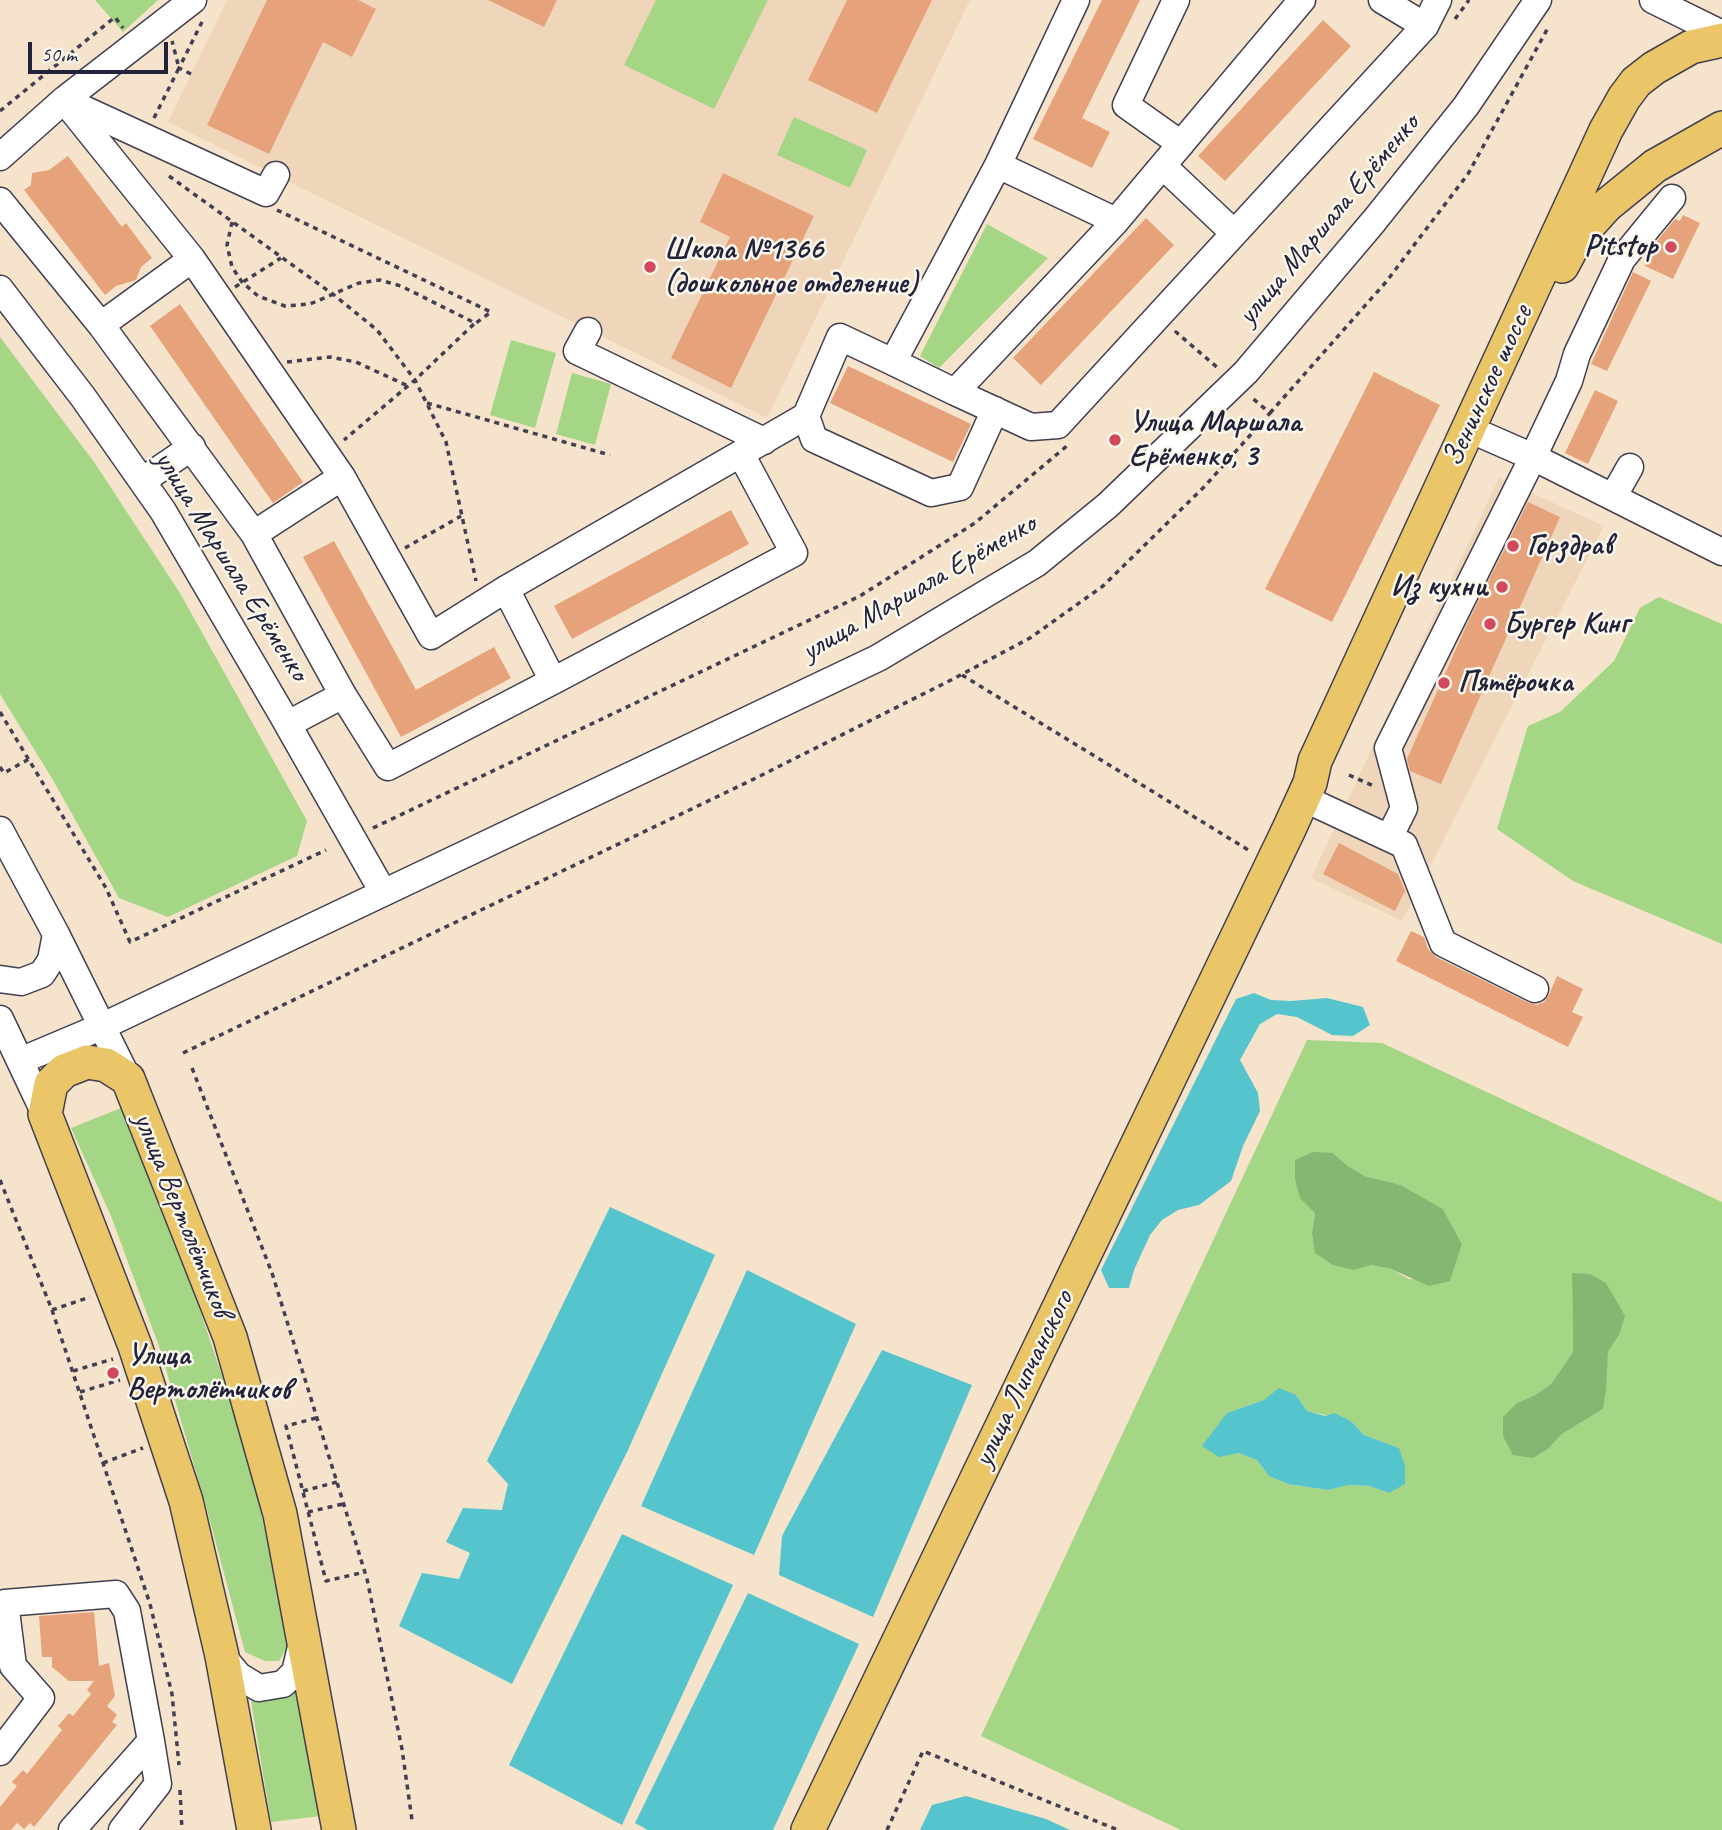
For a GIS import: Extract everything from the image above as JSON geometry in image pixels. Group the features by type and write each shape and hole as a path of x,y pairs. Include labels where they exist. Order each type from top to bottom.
{"main road":[{"name":"Зенинское шоссе","path":"1240,928 1307,790 1315,761 1606,131 1636,82 1654,68 1691,47 1722,40"},
{"name":"Зенинское шоссе","path":"1307,790 1327,765 1577,238 1607,205 1655,166 1722,128"},
{"name":"улица Липчанского","path":"808,1830 1240,928"},
{"path":"128,1079 106,1065 87,1062 64,1071 51,1084 45,1114 135,1346 186,1502 222,1656 254,1830"},
{"name":"улица Вертолётчиков","path":"128,1079 230,1337 280,1514 340,1830"}],"street":[{"path":"893,362 998,164 1076,0"},
{"path":"1176,0 1126,105 1181,144"},
{"path":"955,392 1116,221 1302,0"},
{"path":"1382,0 1425,26"},
{"path":"64,100 192,259 342,477 431,636 506,589 806,416 840,337 1031,427 1058,425 1425,26 1438,0"},
{"name":"улица Маршала Ерёменко","path":"20,1061 103,1026 878,658 1026,570 1108,505 1235,383 1374,221 1466,106 1538,0"},
{"path":"1653,0 1722,34"},
{"path":"0,157 64,100 200,6"},
{"path":"64,100 266,193 276,175"},
{"path":"998,164 1116,221"},
{"path":"1163,166 1234,233"},
{"path":"1389,838 1404,808 1388,748 1533,457 1569,381 1577,354 1622,260 1672,198"},
{"path":"0,201 101,325 254,534 343,695 388,767 794,554 752,447 577,351 588,331"},
{"path":"101,325 192,259"},
{"name":"улица Маршала Ерёменко","path":"0,289 83,397 163,511 383,892"},
{"path":"806,416 814,439 931,493 960,487 995,410"},
{"path":"1485,436 1533,457 1722,552"},
{"path":"142,481 192,447"},
{"path":"1613,497 1630,467"},
{"path":"254,534 342,477"},
{"path":"506,589 553,681"},
{"path":"288,724 343,695"},
{"path":"1307,790 1404,845 1443,943 1535,989"},
{"name":"улица Вертолётчиков","path":"0,830 56,934 128,1079"},
{"path":"0,979 21,982 42,974 51,960 56,934"},
{"path":"0,1019 45,1114"},
{"path":"0,1752 41,1698 13,1667 5,1603 116,1594 127,1611 158,1784 122,1830"},
{"path":"222,1656 239,1676 259,1688 283,1684 295,1672 302,1639"},
{"path":"72,1830 150,1741"}],"path":[{"path":"152,122 179,68 200,6"},
{"path":"0,111 115,17 129,36"},
{"path":"183,1053 754,779 962,675 1030,638 1103,586 1204,487 1386,282 1468,174 1550,23"},
{"path":"169,31 179,68 191,74"},
{"path":"169,176 334,295 377,331 415,380 446,442 478,588"},
{"path":"278,210 491,312 475,323 415,380 340,443"},
{"path":"232,222 227,245 232,267 242,282 258,296 285,306 310,304 359,283 380,280 401,286 475,323"},
{"path":"229,290 281,258"},
{"path":"1167,341 1176,332 1270,413"},
{"path":"289,373 282,363 305,358 331,357 356,362 408,386"},
{"path":"426,403 610,455"},
{"path":"368,830 860,596 975,523 1070,444"},
{"path":"401,550 461,516"},
{"path":"962,675 1255,854"},
{"path":"0,712 106,888 130,942 326,850"},
{"path":"0,767 4,773 30,759"},
{"path":"192,1068 272,1273 365,1572 402,1749 412,1820"},
{"path":"0,1180 52,1310 159,1634 172,1694 179,1767"},
{"path":"52,1310 92,1297"},
{"path":"73,1371 113,1359 124,1391"},
{"path":"80,1392 120,1380"},
{"path":"316,1418 286,1426 326,1581 365,1572"},
{"path":"103,1463 143,1449 139,1438"},
{"path":"303,1491 337,1482"},
{"path":"308,1512 344,1504"},
{"path":"887,1830 923,1751 1118,1830"},
{"path":"180,1780 182,1830"}],"shaded area":[{"name":"Школа №1366 (дошкольное отделение)","path":"227,0 970,0 767,418 168,122"},
{"path":"1499,478 1604,526 1402,921 1311,878"}],"green space":[{"path":"95,0 158,0 123,32"},
{"path":"656,0 768,0 714,109 624,65"},
{"path":"794,117 867,150 850,188 777,155"},
{"path":"987,224 1048,258 939,368 920,356"},
{"path":"0,337 94,462 180,593 307,821 297,856 168,917 119,898 53,780 0,694"},
{"path":"511,340 556,353 535,428 490,415"},
{"path":"572,373 611,384 595,445 556,434"},
{"path":"1659,597 1722,624 1722,944 1573,881 1497,829 1528,726 1560,712 1614,661 1640,608"},
{"path":"1307,1040 1382,1043 1722,1202 1722,1830 1181,1830 981,1736","holes":["1333,1153 1365,1176 1401,1185 1443,1209 1462,1244 1450,1280 1409,1279 1391,1269 1372,1265 1354,1270 1312,1233 1315,1213 1295,1179","1572,1274 1619,1335 1608,1352 1603,1409 1562,1434 1549,1448 1517,1403 1551,1384 1573,1352","1296,1395 1307,1411 1351,1421 1364,1435 1399,1448 1389,1493 1369,1486 1349,1485 1328,1490 1288,1484 1269,1476 1257,1460 1238,1453 1227,1413 1264,1400"]},
{"path":"121,1108 186,1268 247,1451 290,1643 279,1661 265,1661 245,1652 160,1349 111,1216 71,1128"},
{"path":"1313,1152 1333,1153 1365,1176 1401,1185 1443,1209 1462,1244 1450,1281 1429,1286 1391,1269 1372,1265 1354,1270 1333,1265 1315,1253 1312,1233 1315,1213 1300,1198 1295,1179 1295,1160"},
{"path":"1572,1273 1590,1274 1606,1283 1625,1316 1619,1335 1608,1352 1603,1409 1562,1434 1549,1448 1533,1458 1513,1455 1503,1436 1503,1417 1517,1403 1551,1384 1573,1352"},
{"path":"298,1692 321,1816 271,1822 251,1701"}],"water":[{"path":"1254,993 1271,1000 1327,998 1363,1007 1370,1025 1353,1036 1332,1035 1297,1017 1277,1014 1260,1024 1240,1060 1258,1093 1260,1111 1243,1146 1231,1181 1199,1205 1178,1210 1162,1220 1150,1235 1129,1288 1109,1288 1101,1270 1236,999"},
{"path":"610,1207 715,1255 628,1450 512,1684 399,1626 422,1573 459,1579 470,1553 446,1542 463,1508 502,1510 508,1484 487,1461"},
{"path":"747,1270 856,1324 754,1555 641,1506"},
{"path":"882,1350 972,1385 873,1617 779,1575 782,1536"},
{"path":"1279,1388 1296,1395 1307,1411 1325,1416 1334,1413 1351,1421 1364,1435 1399,1448 1405,1466 1405,1484 1389,1493 1369,1486 1349,1485 1328,1490 1288,1484 1269,1476 1257,1460 1238,1453 1219,1457 1202,1446 1227,1413 1264,1400"},
{"path":"622,1534 733,1585 622,1825 509,1765"},
{"path":"748,1593 859,1644 773,1830 648,1830 635,1823"},
{"path":"966,1796 1046,1819 1070,1830 920,1830 932,1805"}],"building":[{"path":"267,0 358,0 376,9 352,57 323,42 269,154 207,125"},
{"path":"488,0 557,0 544,27"},
{"path":"847,0 932,0 877,113 808,80"},
{"path":"1102,0 1140,0 1082,118 1110,132 1092,168 1033,139"},
{"path":"1323,20 1351,46 1225,181 1198,156"},
{"path":"68,156 122,227 126,223 152,258 141,267 136,280 116,286 105,295 24,190 31,185 32,173 49,170"},
{"path":"723,173 814,216 731,388 671,358 730,237 700,222"},
{"path":"1683,215 1700,223 1673,279 1645,266 1657,241 1675,219 1680,221"},
{"path":"1146,218 1174,245 1041,385 1013,358"},
{"path":"1633,272 1651,281 1607,371 1591,364"},
{"path":"180,304 303,482 273,503 150,326"},
{"path":"848,366 971,424 953,462 830,403"},
{"path":"1374,372 1440,405 1332,622 1265,589"},
{"path":"1595,390 1618,401 1588,464 1565,453"},
{"path":"1528,502 1560,517 1441,784 1410,771 1407,759 1469,620"},
{"path":"731,510 749,544 572,639 554,606"},
{"path":"334,541 416,690 494,647 511,678 401,737 303,557"},
{"path":"1339,843 1398,874 1405,891 1395,911 1323,874"},
{"path":"1411,931 1424,937 1428,949 1436,957 1529,1003 1537,1005 1544,1002 1557,976 1583,989 1572,1012 1583,1017 1568,1047 1396,961"},
{"path":"94,1612 99,1666 109,1663 115,1696 107,1706 117,1715 112,1722 117,1725 34,1827 30,1823 24,1829 17,1823 11,1830 0,1830 0,1807 17,1786 12,1782 23,1770 27,1774 62,1730 58,1726 69,1713 73,1716 91,1694 87,1690 94,1681 69,1681 52,1667 52,1657 42,1657 39,1616"}],"place":[{"name":"Pitstop","path":"1671,247"},
{"name":"Школа №1366 (дошкольное отделение)","path":"650,267"},
{"name":"Улица Маршала Ерёменко, 3","path":"1115,440"},
{"name":"Горздрав","path":"1513,546"},
{"name":"Из кухни","path":"1502,587"},
{"name":"Бургер Кинг","path":"1490,624"},
{"name":"Пятёрочка","path":"1444,683"},
{"name":"Улица Вертолётчиков","path":"113,1373"}]}
